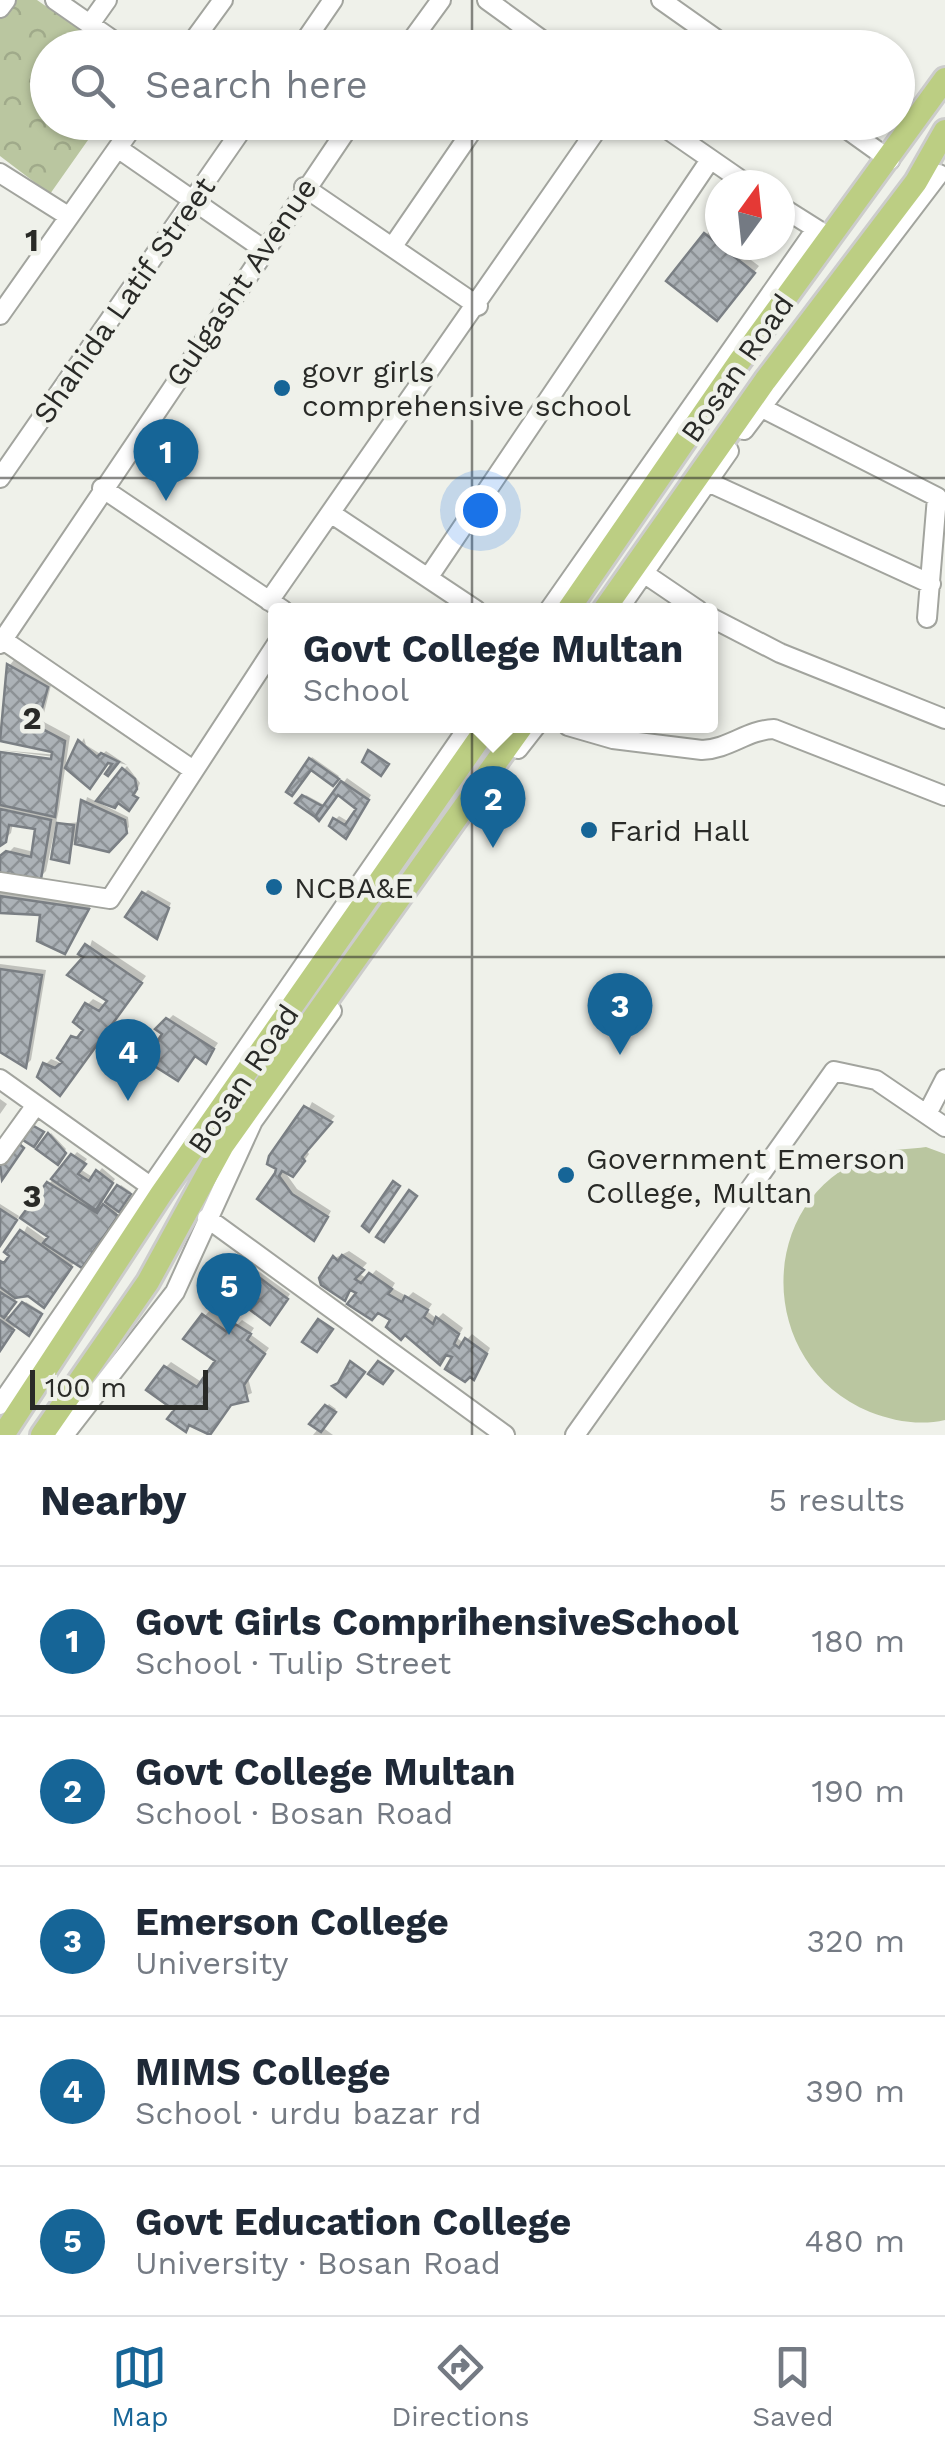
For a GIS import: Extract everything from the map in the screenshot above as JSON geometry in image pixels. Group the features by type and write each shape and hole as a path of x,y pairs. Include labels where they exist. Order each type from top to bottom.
{"main road":[{"name":"Bosan Road","path":"915,123 945,79"},
{"name":"Bosan Road","path":"611,603 635,577 766,381 936,172 945,131"},
{"name":"Bosan Road","path":"573,603 823,234 904,140"},
{"path":"739,362 766,381"},
{"path":"601,563 635,577"},
{"name":"Bosan Road","path":"4,1435 155,1190 483,733"},
{"name":"Bosan Road","path":"53,1429 148,1282 231,1134 517,733"},
{"path":"27,1400 53,1429"}],"street":[{"path":"0,8 6,0"},
{"path":"55,0 98,30"},
{"path":"90,24 106,0"},
{"path":"201,30 223,0"},
{"path":"312,30 333,0"},
{"path":"419,30 441,0"},
{"path":"486,0 523,30"},
{"path":"661,0 704,30"},
{"path":"0,315 124,140"},
{"name":"Shahida Latif Street","path":"0,478 235,140"},
{"name":"Gulgasht Avenue","path":"4,631 339,140"},
{"path":"394,246 466,140"},
{"path":"278,603 332,514 590,140"},
{"path":"682,140 725,170"},
{"path":"862,140 890,160"},
{"path":"119,148 263,249"},
{"path":"428,578 710,160"},
{"path":"622,603 635,577 936,172"},
{"path":"0,173 68,216"},
{"path":"304,188 478,306"},
{"path":"554,603 823,234 795,216"},
{"path":"760,408 937,497 928,618"},
{"path":"708,482 931,584"},
{"path":"102,488 272,603"},
{"path":"332,514 466,603"},
{"path":"635,577 685,603"},
{"path":"718,621 780,653 945,719"},
{"path":"4,631 194,770"},
{"path":"0,882 110,899 268,657"},
{"path":"592,733 702,750 756,730 774,729 945,796"},
{"path":"0,1405 155,1190 455,733"},
{"path":"53,1429 175,1292 254,1121 426,874 531,733"},
{"path":"575,1435 834,1070 876,1080 945,1127"},
{"path":"0,1079 155,1190"},
{"path":"927,1114 945,1079"},
{"path":"0,1155 36,1104"},
{"path":"208,1218 506,1435"}],"green space":[{"path":"0,0 37,0 80,30 30,30 30,140 88,140 50,194 0,156"},
{"path":"926,1147 945,1154 945,1420 916,1422 870,1412 831,1389 804,1356 788,1318 784,1278 790,1238 809,1202 839,1172 880,1153"}],"building":[{"path":"704,233 705,260 738,260 755,273 717,321 666,281"},
{"path":"7,664 48,687 37,726 65,741 55,817 0,805 0,752 51,759 52,752 0,741"},
{"path":"78,740 97,757 101,753 119,762 108,776 105,774 112,764 108,763 90,789 65,768"},
{"path":"368,750 389,764 381,776 362,762"},
{"path":"309,758 339,779 333,786 311,770 292,796 286,792"},
{"path":"122,768 135,779 137,789 133,795 138,798 129,811 118,803 115,808 96,801"},
{"path":"341,781 369,800 346,839 329,826 333,818 345,825 356,809 338,795 319,821 315,817"},
{"path":"302,795 322,806 315,817 295,803"},
{"path":"81,800 125,820 127,833 109,852 75,844"},
{"path":"0,809 51,820 41,879 0,873 0,856 6,851 31,857 35,829 9,825 6,842 0,846"},
{"path":"57,823 74,825 69,863 51,859"},
{"path":"142,892 169,908 157,939 125,917"},
{"path":"0,896 89,909 65,954 37,941 40,915 0,913"},
{"path":"85,944 142,983 60,1096 37,1077 43,1063 55,1068 62,1062 57,1058 71,1036 77,1038 83,1030 73,1022 85,1003 99,1011 107,1001 67,975 83,957 78,954"},
{"path":"0,969 42,975 26,1068 0,1052"},
{"path":"166,1018 214,1049 206,1064 195,1056 178,1081 145,1060 162,1034 155,1029"},
{"path":"304,1106 332,1122 302,1157 305,1161 293,1177 282,1171 279,1176 292,1194 328,1217 314,1241 257,1199 275,1173 276,1169 267,1164 269,1156"},
{"path":"32,1125 44,1132 34,1147 23,1140"},
{"path":"48,1133 66,1153 58,1165 36,1149"},
{"path":"17,1142 24,1148 2,1180 0,1165"},
{"path":"71,1154 86,1164 78,1174 89,1181 96,1170 113,1183 96,1210 51,1179"},
{"path":"393,1181 400,1186 369,1232 362,1226"},
{"path":"47,1182 97,1213 103,1204 118,1216 82,1268 43,1243 48,1237 20,1218"},
{"path":"117,1185 131,1194 119,1212 105,1202"},
{"path":"409,1190 417,1196 384,1242 376,1237"},
{"path":"0,1209 17,1220 0,1246"},
{"path":"20,1230 72,1267 44,1308 28,1296 15,1298 0,1287 0,1261 4,1263 9,1256 4,1252"},
{"path":"342,1255 364,1270 355,1279 361,1283 369,1273 392,1289 388,1294 402,1302 405,1296 428,1310 424,1317 433,1324 436,1317 459,1334 454,1344 459,1348 465,1338 487,1354 474,1380 470,1377 465,1382 445,1369 452,1357 446,1355 440,1365 405,1335 401,1340 386,1327 390,1320 378,1313 372,1320 347,1304 356,1293 350,1290 345,1301 321,1285 319,1278 333,1256 338,1261"},
{"path":"252,1272 288,1299 270,1325 232,1296"},
{"path":"0,1292 16,1302 4,1318 0,1315"},
{"path":"22,1302 42,1314 29,1336 7,1320"},
{"path":"202,1314 227,1332 235,1324 251,1334 247,1340 265,1354 244,1385 248,1401 231,1405 210,1435 189,1425 186,1432 167,1419 174,1410 146,1390 164,1366 197,1387 215,1361 183,1339"},
{"path":"318,1319 333,1329 317,1352 302,1342"},
{"path":"0,1320 14,1330 0,1351"},
{"path":"350,1361 365,1372 346,1397 332,1386 338,1383"},
{"path":"378,1361 393,1371 383,1384 368,1374"},
{"path":"325,1405 336,1412 321,1432 309,1424"}],"place":[{"name":"govr girls comprehensive school","path":"282,388"},
{"name":"Govt Girls ComprihensiveSchool","path":"166,501"},
{"name":"Farid Hall","path":"589,830"},
{"name":"Govt College Multan","path":"493,848"},
{"name":"NCBA&E","path":"274,887"},
{"name":"Emerson College","path":"620,1055"},
{"name":"MIMS College","path":"128,1101"},
{"name":"Government Emerson College, Multan","path":"566,1175"},
{"name":"Govt Education College","path":"229,1335"}]}
